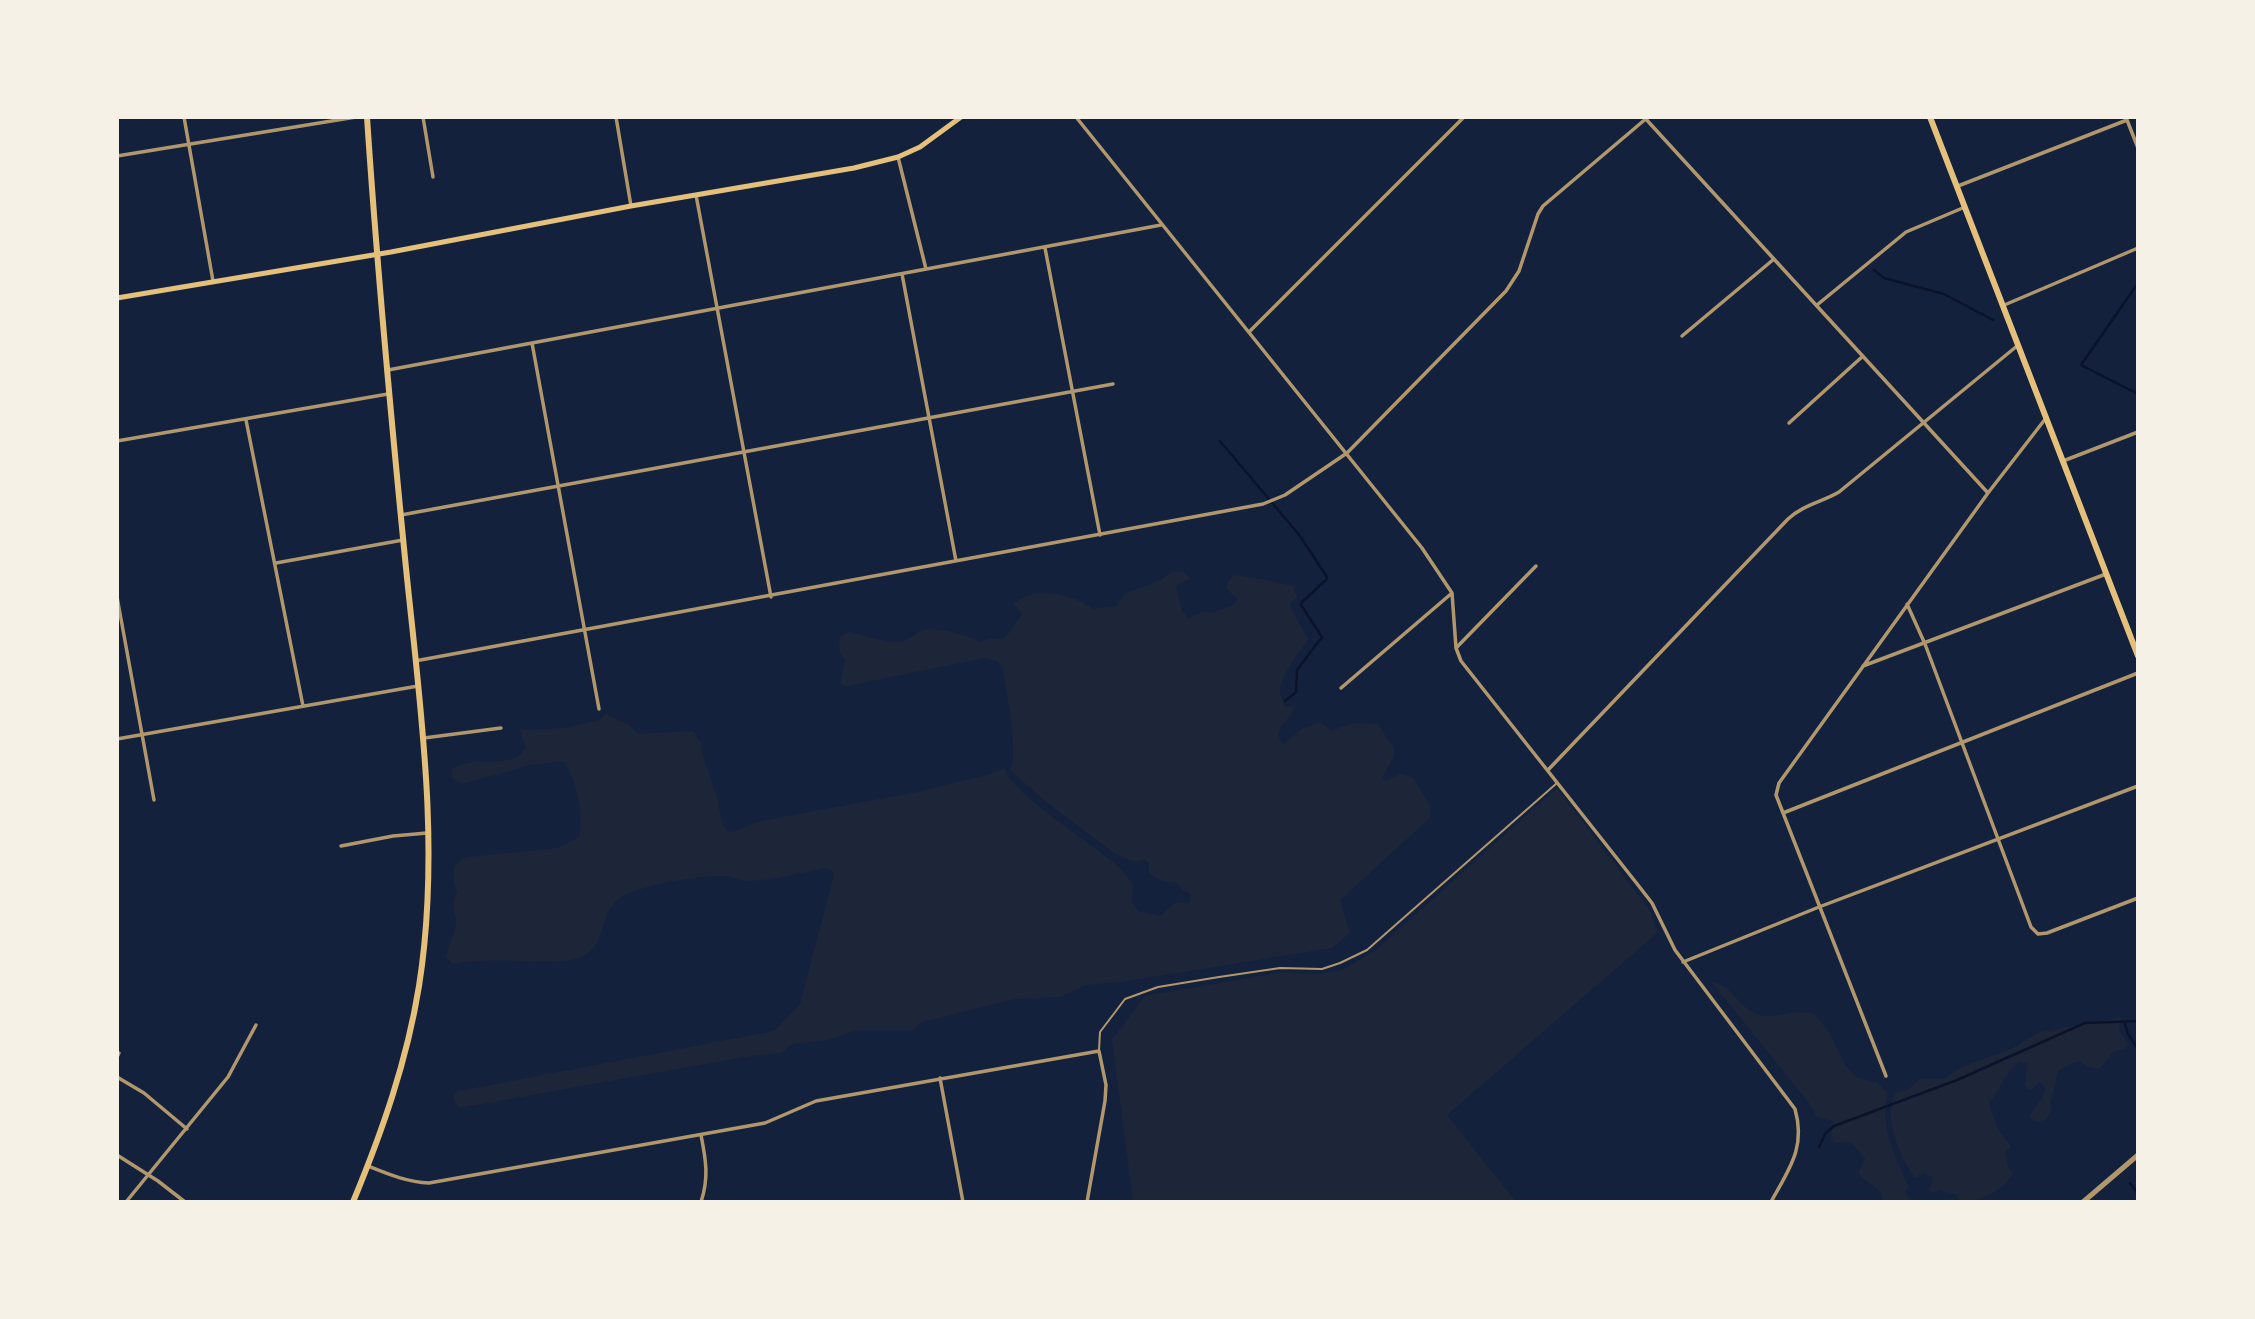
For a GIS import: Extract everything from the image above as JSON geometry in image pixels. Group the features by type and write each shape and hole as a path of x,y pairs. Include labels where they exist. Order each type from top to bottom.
{"main road":[{"path":"353,1202 396,1090 419,985 430,882 418,686 376,253 367,117"},
{"path":"117,298 391,252 632,206 854,168 898,157 920,146 961,117"},
{"path":"1930,117 2138,656"}],"street":[{"path":"184,117 213,281"},
{"path":"117,156 356,117"},
{"path":"423,117 433,177"},
{"path":"616,117 632,206"},
{"path":"1076,117 1422,548 1452,593 1455,648 1461,661 1652,903 1683,962 1795,1109 1799,1125 1799,1144 1771,1202"},
{"path":"1249,332 1464,117"},
{"path":"415,661 1263,505 1285,495 1346,453 1514,282 1543,206 1646,118 1988,493"},
{"path":"1957,186 2127,120 2138,148"},
{"path":"898,157 926,270"},
{"path":"696,195 771,597"},
{"path":"1817,305 1906,232 1965,206"},
{"path":"388,370 1161,225"},
{"path":"1045,248 1100,535"},
{"path":"2003,306 2138,248"},
{"path":"1682,336 1774,259"},
{"path":"902,274 956,561"},
{"path":"531,342 599,709"},
{"path":"1548,770 1798,509 1839,492 2017,346"},
{"path":"1789,423 1863,356"},
{"path":"401,515 1113,384"},
{"path":"117,441 389,394"},
{"path":"1885,1076 1776,795 1779,783 1862,666 2046,418"},
{"path":"246,419 303,706"},
{"path":"2063,461 2138,432"},
{"path":"276,563 403,540"},
{"path":"1455,648 1536,566"},
{"path":"1862,666 2106,574"},
{"path":"1341,688 1452,593"},
{"path":"118,597 154,800"},
{"path":"1907,604 1925,644 2031,927 2038,933 2047,933 2138,898"},
{"path":"1783,813 2138,673"},
{"path":"117,739 418,686"},
{"path":"422,738 501,728"},
{"path":"1683,962 2138,786"},
{"path":"341,846 393,836 429,833"},
{"path":"126,1202 229,1077 256,1025"},
{"path":"368,1166 405,1180 429,1183 765,1123 816,1101 1099,1051 1105,1101 1087,1202"},
{"path":"117,1077 144,1093 187,1129"},
{"path":"940,1079 963,1202"},
{"path":"701,1135 707,1172 701,1202"},
{"path":"117,1155 185,1202"},
{"path":"2083,1202 2138,1155"}],"lane":[{"path":"1099,1051 1100,1032 1125,999 1158,987 1219,977 1280,968 1322,969 1367,950 1558,783"}],"shaded area":[{"path":"1173,571 1184,572 1190,578 1176,586 1182,611 1189,619 1197,614 1214,613 1236,602 1237,598 1227,590 1227,584 1233,575 1293,586 1297,597 1290,604 1291,609 1308,639 1282,681 1281,699 1286,707 1293,706 1293,711 1279,731 1283,744 1301,730 1320,722 1331,731 1353,723 1378,724 1394,749 1393,758 1382,778 1386,781 1400,774 1413,777 1430,806 1430,818 1340,900 1350,933 1332,948 1121,982 1086,985 1061,997 1015,999 921,1022 913,1030 858,1030 827,1040 793,1044 780,1053 750,1056 459,1108 454,1095 459,1091 774,1031 800,1004 834,875 832,870 824,868 759,880 714,876 660,884 625,895 615,902 599,940 585,955 564,961 453,964 446,957 456,925 453,904 457,892 454,871 458,863 468,857 557,848 579,837 581,819 578,797 571,776 562,761 524,766 464,783 457,782 452,777 452,769 461,764 503,761 520,754 526,747 521,735 523,730 565,728 599,720 606,714 629,725 638,734 693,731 701,743 722,823 729,832 761,821 917,792 988,775 1005,768 1021,791 1122,870 1133,885 1132,902 1138,911 1160,916 1175,903 1191,902 1191,894 1183,891 1177,883 1155,877 1149,872 1149,863 1143,859 1131,861 1114,853 1045,801 1010,770 1013,751 1011,722 1003,670 998,661 984,658 847,686 840,684 845,660 840,652 839,638 849,632 897,642 928,630 952,632 980,642 1002,639 1022,614 1014,604 1023,598 1043,593 1075,599 1093,609 1116,606 1125,594 1162,579"},
{"path":"1557,788 1651,912 1657,933 1447,1115 1516,1202 1133,1202 1112,1040 1145,996 1283,972 1318,974 1342,970 1376,950"},
{"path":"1711,981 1725,988 1748,1009 1761,1015 1798,1012 1815,1014 1830,1034 1845,1065 1857,1078 1877,1083 1888,1093 1885,1104 1887,1128 1894,1153 1909,1187 1905,1191 1911,1202 1883,1202 1877,1188 1858,1172 1865,1159 1852,1143 1834,1142 1831,1138 1833,1121 1817,1117 1809,1103"},
{"path":"2122,1017 2119,1030 2127,1043 2124,1049 2112,1054 2099,1069 2088,1067 2080,1061 2058,1071 2050,1105 2051,1112 2038,1123 2030,1117 2043,1097 2045,1088 2040,1082 2030,1090 2025,1086 2027,1063 2018,1062 2009,1072 1989,1104 1998,1129 2011,1147 2005,1152 2008,1167 2013,1173 1998,1190 1977,1200 1962,1202 1955,1194 1939,1190 1933,1193 1928,1189 1932,1185 1933,1177 1923,1173 1914,1178 1903,1159 1892,1126 1895,1093 1907,1090 1921,1079 1944,1079 1962,1067 2011,1049 2040,1032"}],"waterway":[{"path":"1874,270 1884,278 1944,294 1993,320"},
{"path":"2138,283 2081,365 2138,394"},
{"path":"1220,441 1300,536 1327,577 1302,602 1301,605 1322,637 1297,670 1296,692 1285,701"},
{"path":"1819,1147 1825,1134 1834,1126 1957,1080 2085,1023 2138,1021"},
{"path":"2125,1024 2138,1049"},
{"path":"2130,1183 2138,1194"}]}
